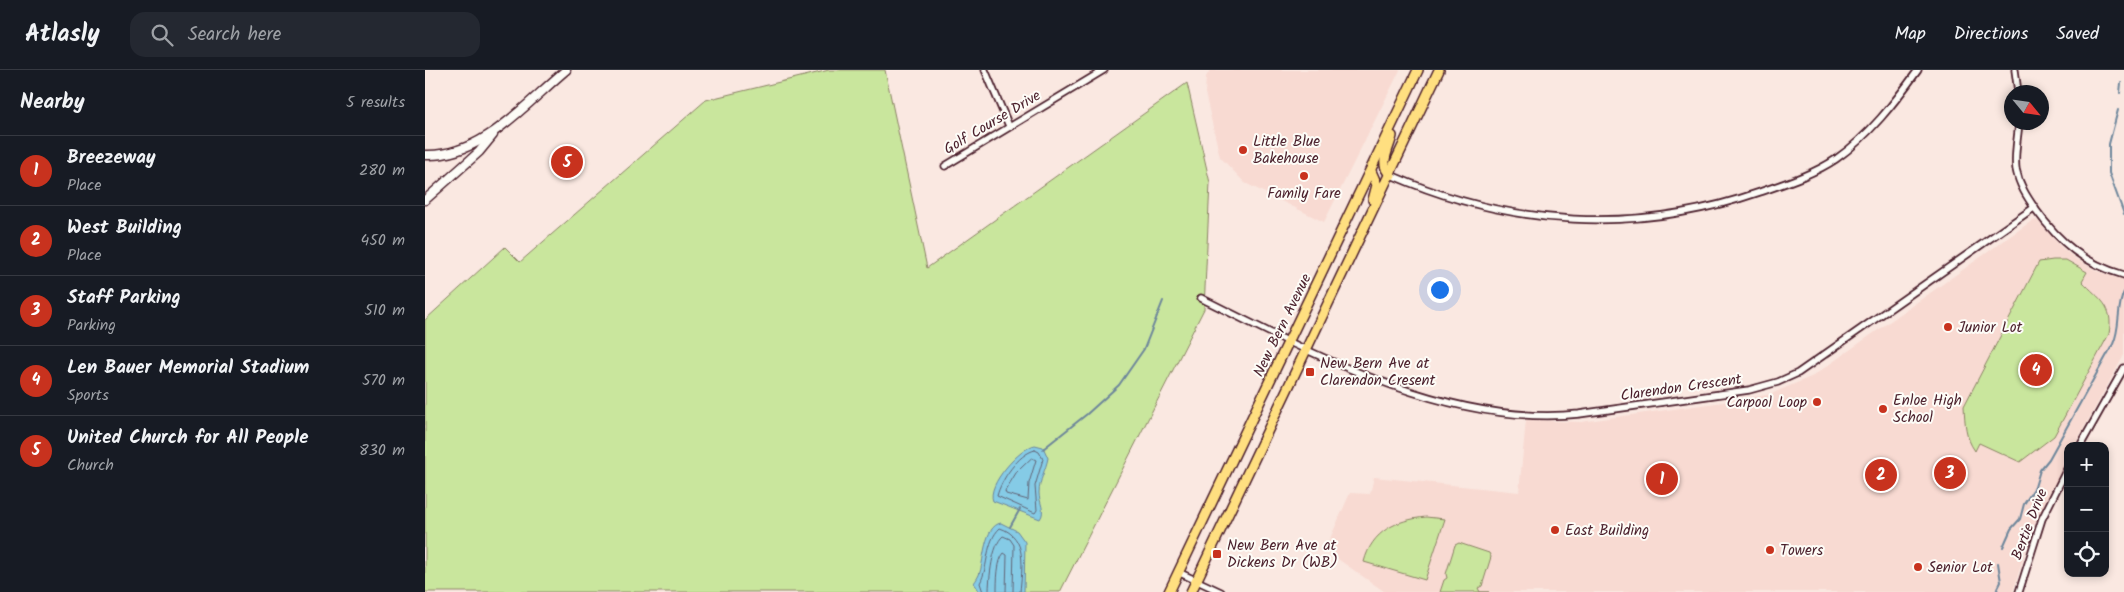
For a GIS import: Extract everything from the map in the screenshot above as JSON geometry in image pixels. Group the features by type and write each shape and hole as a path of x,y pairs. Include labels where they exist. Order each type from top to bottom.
{"main road":[{"path":"425,155 445,154 465,148 497,129 566,70"},
{"name":"New Bern Avenue","path":"1169,592 1419,70"},
{"path":"1191,592 1391,175 1439,70"},
{"path":"1391,175 1387,172 1384,160 1400,110"},
{"path":"425,200 479,152 497,129"},
{"path":"1358,244 1359,232 1377,185 1371,171"}],"street":[{"path":"985,70 1009,126"},
{"name":"Golf Course Drive","path":"945,166 1105,70"},
{"path":"1391,175 1439,195 1521,215 1593,221 1668,214 1739,199 1805,175 1837,159 1894,104 1918,70"},
{"path":"2015,70 2017,85"},
{"path":"2018,130 2016,166 2021,184 2055,235 2075,253 2094,264 2124,275"},
{"name":"Clarendon Crescent","path":"1201,298 1306,351 1369,377 1425,395 1478,408 1543,416 1579,414 1749,390 1778,382 1817,362 2035,207"},
{"path":"2082,442 2124,368"},
{"name":"Bertie Drive","path":"2019,592 2042,519 2064,475"},
{"path":"1179,572 1221,592"}],"shaded area":[{"path":"1210,70 1400,70 1324,222 1245,183 1220,157 1205,93 1206,77"},
{"name":"Enloe High School","path":"2033,220 2038,221 2062,248 2076,259 2097,271 2124,280 2124,355 2076,442 2064,442 2064,466 2031,531 2013,592 1385,592 1325,550 1350,493 1370,494 1374,477 1519,492 1526,420 1581,422 1745,399 1771,394 1813,376"}],"green space":[{"path":"829,70 885,70 927,268 1187,83 1210,183 1204,309 1060,592 425,592 425,320 505,247 520,262 706,100"},
{"path":"2066,260 2087,272 2082,281 2100,298 2107,309 2110,324 2109,334 2054,436 2020,462 1979,443 1975,451 1967,435 1964,406 2039,262"},
{"path":"1426,517 1445,519 1425,580 1364,562 1373,542 1387,529 1395,524"},
{"path":"1459,543 1489,553 1491,557 1482,586 1478,588 1480,592 1440,592 1444,580 1447,578 1446,574 1455,545"}],"water":[{"path":"1035,445 1043,447 1048,458 1039,489 1042,510 1040,519 993,501 992,494 999,477 1013,460"},
{"path":"1001,523 1017,531 1025,542 1024,592 980,592 974,583 980,572 991,530 995,525"}],"waterway":[{"path":"2120,93 2121,83"},
{"path":"2118,110 2109,144 2109,173 2124,214"},
{"path":"2003,547 2011,529 2020,519 2024,504 2035,487 2040,470 2049,459 2113,344 2124,292"},
{"path":"1043,449 1087,414 1119,385 1144,349 1163,301"},
{"path":"1010,527 1020,509"},
{"path":"1996,592 2001,582 1998,563"}],"place":[{"name":"Little Blue Bakehouse","path":"1243,150"},
{"name":"United Church for All People","path":"567,162"},
{"name":"Family Fare","path":"1304,176"},
{"name":"Junior Lot","path":"1948,327"},
{"name":"Len Bauer Memorial Stadium","path":"2036,370"},
{"name":"New Bern Ave at Clarendon Cresent","path":"1310,372"},
{"name":"Carpool Loop","path":"1817,402"},
{"name":"Enloe High School","path":"1883,409"},
{"name":"Staff Parking","path":"1950,473"},
{"name":"West Building","path":"1881,475"},
{"name":"Breezeway","path":"1662,479"},
{"name":"East Building","path":"1555,530"},
{"name":"Towers","path":"1770,550"},
{"name":"New Bern Ave at Dickens Dr (WB)","path":"1217,554"},
{"name":"Senior Lot","path":"1918,567"}]}
